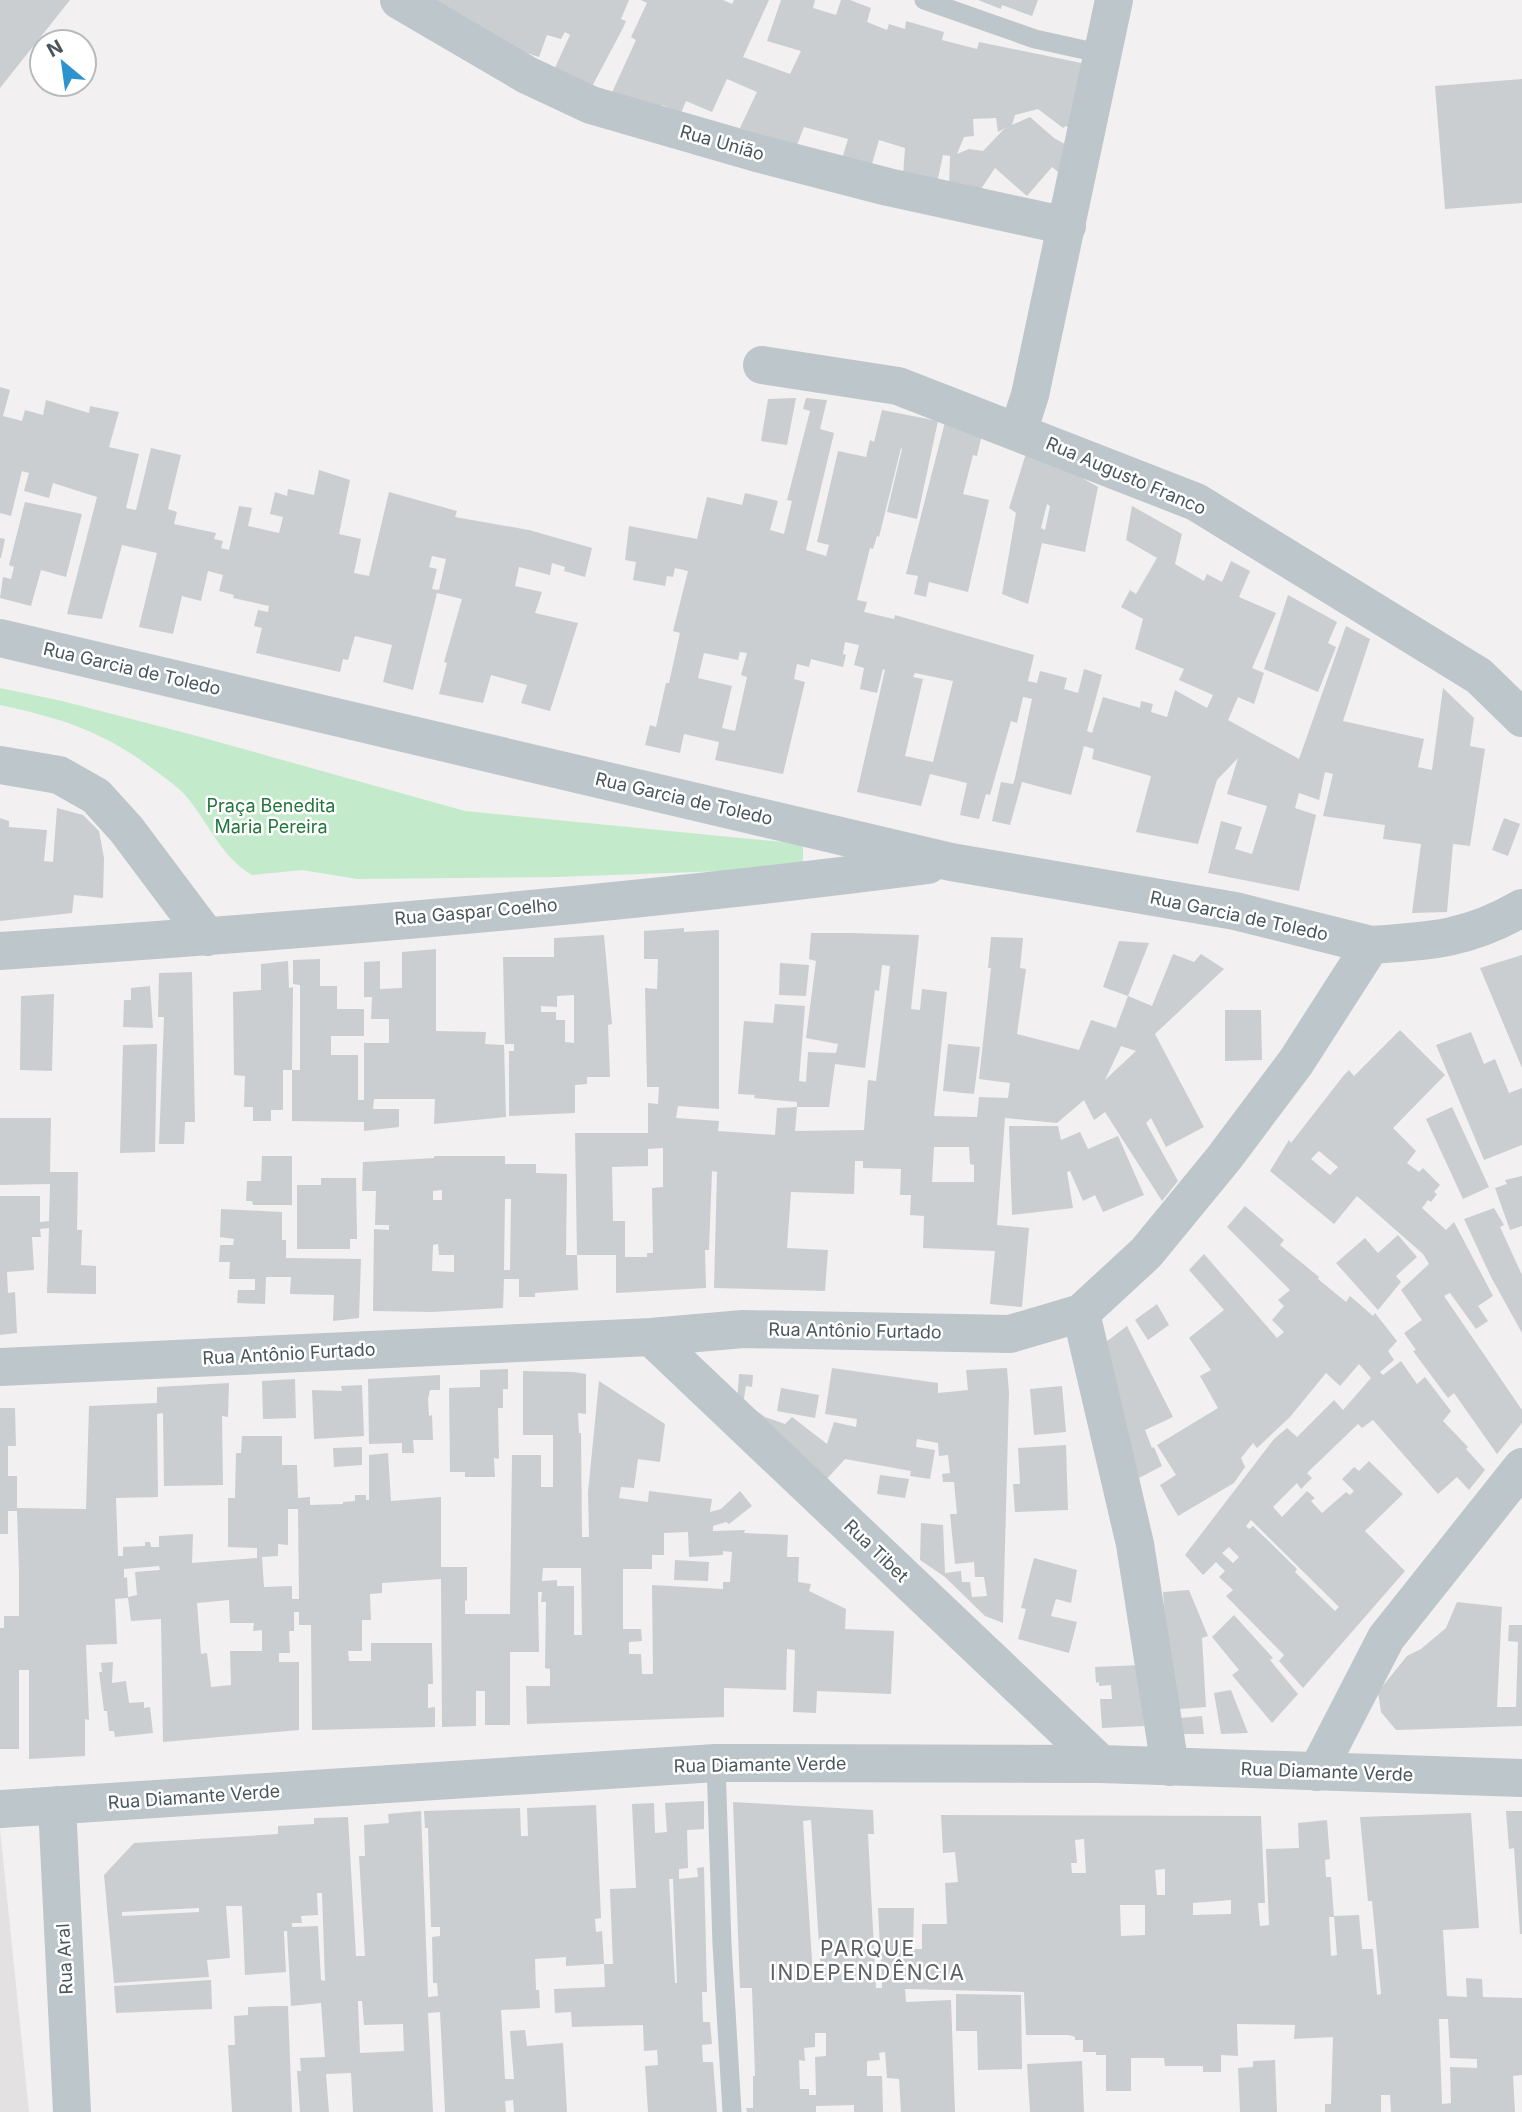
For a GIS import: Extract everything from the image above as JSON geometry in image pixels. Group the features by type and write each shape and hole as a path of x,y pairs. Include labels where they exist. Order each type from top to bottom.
{"street":[{"name":"Rua União","path":"399,0 527,75 591,106 888,187 1067,226"},
{"path":"1018,432 1030,395 1114,0"},
{"name":"Rua Augusto Franco","path":"762,365 898,386 1196,502 1479,676 1522,718"},
{"name":"Rua Garcia de Toledo","path":"0,638 951,862 1235,911 1371,945"},
{"path":"0,765 59,775 96,796 126,830 207,937"},
{"name":"Rua Gaspar Coelho","path":"0,951 207,937 755,887 951,862"},
{"path":"1371,945 1438,941 1486,927 1522,908"},
{"name":"Rua Antônio Furtado","path":"0,1367 651,1337 743,1329 1010,1334 1081,1313 1146,1253 1224,1158 1296,1062 1371,945"},
{"path":"1081,1313 1135,1544 1170,1767"},
{"name":"Rua Tibet","path":"651,1337 1101,1764"},
{"path":"1317,1772 1385,1638 1522,1467"},
{"name":"Rua Diamante Verde","path":"0,1809 716,1763 1101,1764 1522,1778"},
{"name":"Rua Aral","path":"57,1805 72,2112"}],"lane":[{"path":"924,0 1035,39 1103,54"},
{"path":"716,1763 722,1944 732,2112"}],"shaded area":[{"path":"0,1829 29,2112 0,2112"}],"green space":[{"name":"Praça Benedita Maria Pereira","path":"0,688 193,735 465,811 803,844 803,868 556,877 357,879 302,870 252,875 232,859 186,796 166,778 98,735 62,721 0,705"}],"building":[{"path":"0,0 70,0 48,28 28,28 28,53 0,88"},
{"path":"418,0 629,0 621,19 626,21 623,28 588,94 553,72 570,35 565,32 561,39 547,35 539,57 515,49"},
{"path":"641,0 723,0 732,4 734,0 769,0 743,57 790,74 801,51 767,41 781,0 815,0 813,8 836,15 841,0 850,0 871,8 867,22 887,30 889,24 905,29 906,21 944,32 942,40 977,49 979,42 1091,65 1076,131 1066,126 1063,128 1038,109 1015,115 1012,125 1030,117 1054,138 1070,147 1058,172 1052,167 1027,196 995,168 979,192 949,186 950,156 943,155 937,183 903,176 905,148 879,140 871,167 842,159 848,139 804,127 795,150 740,128 757,92 727,79 712,112 686,101 681,113 662,105 659,113 609,99 636,40 631,37 647,3","holes":["996,118 998,132 1005,128 983,151 969,149 957,154 964,137 974,136 973,119"]},
{"path":"978,0 1038,0 1032,16"},
{"path":"1522,79 1522,203 1445,209 1435,86"},
{"path":"0,387 10,390 3,416 22,421 25,410 43,415 46,400 89,413 90,406 119,412 109,447 139,454 126,508 136,510 151,448 181,455 168,509 177,512 174,524 216,533 214,539 223,541 221,548 229,550 239,506 252,508 248,526 279,533 283,517 270,514 275,492 287,496 288,489 314,495 319,470 350,480 339,534 361,539 354,573 369,576 389,492 457,511 455,517 529,530 592,548 585,577 564,571 565,567 552,563 550,575 519,567 515,586 542,592 535,613 578,623 550,711 521,703 527,685 491,675 483,703 439,694 447,663 444,662 462,599 437,593 413,690 383,682 392,645 355,636 348,660 343,659 340,672 256,653 262,628 254,626 258,610 268,612 269,606 233,598 234,595 219,591 223,575 208,571 201,601 182,596 173,634 139,627 157,553 122,545 102,619 67,614 97,497 53,483 49,498 24,491 29,473 22,471 11,516 0,513","holes":["432,556 446,559 439,590 432,589 437,569 429,567"]},
{"path":"796,398 787,445 761,441 768,399"},
{"path":"806,398 827,400 820,429 834,433 806,550 826,556 829,545 817,542 838,451 866,457 870,440 874,442 882,410 938,421 917,519 887,512 901,448 879,537 877,536 873,549 870,548 857,600 867,602 864,612 894,619 895,615 1034,655 1028,681 1037,683 1040,671 1067,678 1064,689 1078,693 1084,669 1102,675 1087,731 1092,733 1103,697 1140,708 1141,701 1153,704 1151,712 1167,717 1175,690 1207,708 1213,695 1179,680 1184,669 1135,649 1143,619 1121,607 1130,590 1136,594 1157,558 1126,540 1132,506 1182,534 1175,564 1204,581 1207,574 1222,582 1231,561 1250,571 1239,597 1276,613 1252,668 1264,673 1254,704 1238,697 1228,720 1299,759 1346,626 1370,639 1343,721 1424,739 1418,767 1432,770 1443,688 1474,718 1470,746 1485,749 1470,846 1453,844 1447,912 1412,913 1421,844 1383,839 1385,825 1323,816 1333,774 1325,772 1319,800 1299,793 1295,808 1316,815 1299,891 1208,873 1221,821 1242,827 1235,849 1252,854 1267,806 1227,794 1238,758 1217,780 1198,844 1136,832 1151,776 1092,759 1094,749 1084,746 1071,795 1022,782 1010,825 992,821 1001,782 1013,784 1015,778 1032,699 1023,697 1017,723 1011,721 990,795 986,794 979,819 960,815 967,783 930,774 921,806 857,792 885,670 883,669 877,693 860,689 864,668 854,665 859,645 845,642 843,667 811,659 809,667 797,664 794,679 805,682 783,774 715,760 719,742 684,734 680,753 645,745 650,725 656,727 666,683 669,683 680,633 673,631 688,571 675,568 673,577 667,576 665,586 633,580 636,562 625,560 629,526 697,539 707,497 742,505 745,493 778,501 770,530 784,534 792,501 787,500 810,411 803,409","holes":["740,652 747,653 741,675 747,677 735,731 722,728 732,686 698,678 704,653 738,660","915,673 953,681 933,762 905,756 923,679 913,677"]},
{"path":"945,422 983,430 963,494 989,500 968,592 929,582 926,597 914,594 918,576 906,574"},
{"path":"1028,447 1098,487 1085,552 1042,543 1028,604 1002,594 1016,513 1009,508","holes":["1047,504 1050,506 1045,530 1041,528"]},
{"path":"25,502 82,514 66,577 41,570 31,606 0,598 3,577 11,579 14,567 9,565"},
{"path":"0,538 5,539 1,558 0,558"},
{"path":"1288,595 1337,622 1328,643 1336,647 1318,692 1264,669"},
{"path":"57,808 83,815 99,831 104,858 103,898 74,895 72,913 0,921 0,818 9,821 9,827 47,830 44,861 53,862"},
{"path":"1504,818 1520,824 1508,856 1492,850"},
{"path":"684,928 684,932 719,930 719,1109 678,1106 676,1118 719,1121 718,1131 775,1135 777,1108 797,1107 797,1102 738,1094 744,1021 773,1023 775,1004 805,1006 799,1081 806,1082 808,1052 836,1053 838,1044 806,1038 816,961 809,959 811,933 852,933 919,935 911,1009 920,1010 922,989 947,992 934,1116 977,1117 979,1097 1008,1098 1010,1083 979,1079 991,968 988,968 991,937 1023,938 1020,968 1026,969 1017,1034 1079,1050 1091,1020 1116,1028 1128,996 1152,1006 1173,954 1194,962 1201,954 1224,969 1155,1034 1204,1127 1166,1147 1151,1118 1146,1123 1178,1181 1162,1201 1105,1112 1094,1120 1084,1100 1057,1123 1005,1118 997,1225 1029,1228 1022,1307 990,1304 995,1251 923,1248 924,1216 910,1215 911,1195 900,1195 901,1169 863,1168 863,1161 855,1161 854,1194 791,1192 787,1248 828,1250 825,1291 714,1288 717,1172 712,1171 709,1250 705,1250 706,1288 616,1293 616,1255 577,1255 575,1133 648,1133 648,1103 658,1104 659,1087 647,1087 645,988 657,989 658,959 644,959 644,931","holes":["882,965 890,966 876,1081 868,1080 864,1130 795,1131 797,1107 829,1107 835,1064 865,1068 875,990 879,991","1121,1046 1136,1051 1105,1080","934,1147 969,1147 970,1164 974,1165 974,1182 932,1182","663,1148 663,1187 652,1188 653,1253 647,1253 647,1257 625,1257 625,1221 613,1221 612,1167 648,1166 648,1149"]},
{"path":"604,935 612,1024 608,1025 610,1077 587,1077 587,1084 575,1085 575,1113 509,1116 509,1051 514,1051 514,1044 505,1044 503,957 554,957 554,938","holes":["574,995 574,1043 565,1042 565,1020 556,1020 556,1012 541,1012 541,1006 557,1007 557,996"]},
{"path":"1119,941 1149,943 1128,996 1103,987"},
{"path":"436,949 436,1031 486,1032 485,1044 504,1045 506,1117 434,1124 435,1099 374,1099 373,1109 399,1109 399,1127 364,1131 364,1122 292,1121 292,1070 300,1070 300,985 293,984 293,960 320,959 320,986 337,986 337,1009 364,1009 364,1036 331,1036 331,1055 358,1055 358,1100 364,1100 364,1043 389,1043 389,1019 371,1019 372,997 364,997 364,962 380,961 380,989 402,988 402,952"},
{"path":"1522,955 1522,1068 1480,968"},
{"path":"288,961 289,988 293,987 292,1070 283,1070 283,1110 271,1110 271,1121 253,1121 253,1107 244,1107 245,1076 234,1075 233,992 261,990 261,964"},
{"path":"780,963 809,965 806,996 779,995"},
{"path":"192,972 195,1122 185,1122 184,1144 159,1144 164,1017 158,1017 159,973"},
{"path":"150,986 153,1028 123,1027 124,1000 131,1000 131,988"},
{"path":"54,994 52,1071 20,1070 21,996"},
{"path":"1225,1010 1261,1010 1262,1060 1225,1061"},
{"path":"1400,1030 1445,1075 1393,1128 1416,1151 1407,1163 1419,1172 1423,1168 1440,1185 1434,1192 1437,1194 1422,1208 1388,1177 1446,1230 1454,1222 1493,1296 1478,1306 1488,1321 1476,1329 1450,1293 1444,1296 1522,1410 1522,1423 1497,1454 1454,1393 1448,1398 1413,1351 1416,1350 1404,1333 1422,1320 1401,1290 1429,1264 1423,1254 1357,1196 1334,1224 1270,1171 1289,1140 1291,1143 1344,1075 1349,1070 1354,1076","holes":["1319,1151 1338,1167 1330,1175 1311,1159"]},
{"path":"1471,1032 1484,1064 1495,1059 1509,1093 1522,1088 1522,1145 1484,1160 1436,1045"},
{"path":"157,1044 155,1152 120,1153 123,1045"},
{"path":"948,1044 980,1047 974,1094 943,1091"},
{"path":"1452,1107 1489,1187 1463,1199 1426,1119"},
{"path":"0,1118 51,1118 50,1172 78,1172 77,1230 82,1230 81,1265 96,1266 96,1294 47,1293 49,1228 40,1229 41,1237 32,1237 34,1270 7,1272 8,1293 15,1292 17,1333 0,1335 0,1196 40,1196 40,1222 49,1221 50,1184 0,1185"},
{"path":"1009,1126 1058,1126 1061,1140 1080,1132 1088,1149 1118,1136 1144,1195 1103,1212 1095,1195 1083,1201 1070,1171 1067,1172 1073,1208 1012,1215"},
{"path":"262,1156 292,1156 292,1205 253,1205 252,1201 246,1201 247,1181 261,1181"},
{"path":"505,1156 505,1164 536,1164 536,1173 567,1174 566,1255 577,1255 578,1290 519,1297 519,1279 504,1279 503,1308 432,1312 373,1311 374,1229 389,1230 389,1225 375,1225 376,1191 362,1191 363,1162","holes":["442,1190 442,1200 433,1200 433,1191","505,1199 511,1199 510,1270 504,1270","438,1244 439,1255 454,1255 454,1272 432,1271 433,1245"]},
{"path":"1522,1176 1522,1226 1510,1230 1495,1188 1507,1184 1505,1180"},
{"path":"321,1178 356,1178 357,1239 350,1239 350,1249 297,1249 297,1185 321,1185"},
{"path":"1245,1206 1284,1240 1280,1245 1319,1277 1318,1279 1346,1302 1350,1296 1373,1316 1375,1313 1397,1341 1388,1351 1394,1360 1380,1372 1383,1375 1401,1361 1417,1384 1425,1377 1451,1411 1443,1421 1485,1470 1469,1490 1457,1477 1438,1494 1373,1420 1362,1428 1358,1424 1307,1473 1312,1478 1301,1489 1297,1483 1273,1507 1282,1517 1307,1491 1315,1498 1311,1501 1322,1513 1346,1492 1350,1495 1354,1491 1342,1479 1354,1467 1359,1471 1369,1461 1403,1494 1365,1531 1405,1571 1303,1688 1279,1661 1284,1655 1226,1596 1233,1590 1219,1577 1225,1571 1216,1562 1203,1575 1185,1555 1274,1439 1287,1428 1297,1437 1334,1400 1343,1410 1371,1378 1359,1364 1340,1386 1326,1373 1290,1417 1257,1448 1253,1443 1241,1458 1245,1467 1234,1483 1178,1516 1160,1485 1176,1475 1157,1445 1218,1408 1200,1376 1211,1370 1189,1338 1224,1310 1189,1270 1204,1254 1277,1338 1284,1332 1272,1320 1284,1306 1278,1300 1290,1290 1227,1227","holes":["1251,1520 1339,1607 1335,1611 1253,1526 1249,1529 1246,1526","1229,1547 1239,1557 1233,1563 1222,1553"]},
{"path":"1494,1208 1504,1225 1500,1227 1522,1275 1522,1333 1491,1277 1464,1219"},
{"path":"221,1209 282,1212 282,1240 286,1240 286,1258 361,1259 359,1318 333,1321 334,1295 290,1294 291,1277 266,1277 265,1304 237,1303 238,1290 255,1290 255,1279 229,1279 230,1262 219,1262 220,1245 233,1245 234,1239 220,1237"},
{"path":"1398,1235 1417,1257 1396,1276 1401,1282 1378,1310 1336,1263 1365,1238 1378,1253"},
{"path":"1157,1304 1169,1325 1148,1340 1135,1320"},
{"path":"1127,1326 1173,1417 1145,1430 1162,1466 1139,1478 1102,1345"},
{"path":"832,1368 938,1383 938,1393 968,1390 966,1370 1007,1368 1009,1393 1003,1623 985,1616 945,1577 920,1560 921,1523 943,1525 945,1573 961,1571 962,1582 970,1582 972,1597 987,1596 984,1577 975,1577 974,1562 955,1564 950,1514 957,1514 954,1482 943,1482 942,1474 950,1473 948,1455 939,1456 938,1443 917,1439 916,1447 935,1450 930,1479 910,1476 911,1471 845,1459 824,1482 751,1407 765,1417 785,1424 792,1417 827,1444 834,1422 856,1427 857,1419 825,1414"},
{"path":"508,1369 508,1389 503,1389 503,1408 498,1408 499,1459 494,1458 495,1477 465,1477 465,1472 450,1472 449,1388 480,1387 480,1370"},
{"path":"523,1371 586,1374 586,1414 578,1413 581,1433 582,1537 589,1537 588,1492 599,1381 665,1424 660,1462 638,1459 634,1488 621,1487 619,1498 648,1502 649,1491 712,1499 710,1512 721,1509 740,1491 752,1506 729,1524 726,1522 713,1526 713,1531 745,1530 744,1533 788,1535 787,1557 799,1557 798,1582 811,1584 809,1591 846,1609 845,1629 894,1631 891,1694 817,1691 816,1713 793,1712 795,1650 787,1649 786,1690 724,1688 724,1717 527,1724 526,1686 550,1686 550,1669 545,1668 546,1602 541,1602 542,1592 538,1592 539,1652 510,1652 510,1725 485,1725 485,1691 476,1691 476,1726 442,1727 441,1579 382,1583 382,1593 370,1594 371,1620 362,1620 362,1651 348,1651 349,1661 371,1661 371,1643 432,1643 433,1684 428,1684 428,1708 435,1707 435,1727 312,1730 311,1625 299,1625 299,1612 294,1612 294,1631 289,1631 290,1653 279,1653 279,1662 299,1662 299,1730 163,1742 161,1619 131,1621 128,1598 115,1599 117,1644 86,1645 89,1720 85,1719 85,1756 29,1759 29,1670 19,1670 19,1749 0,1749 0,1628 4,1628 4,1616 19,1616 19,1572 17,1511 8,1511 8,1534 0,1534 0,1408 15,1408 16,1446 8,1446 8,1476 17,1476 17,1508 86,1509 89,1406 157,1403 157,1387 229,1383 228,1417 222,1416 223,1485 164,1486 163,1413 157,1414 158,1497 116,1498 118,1556 123,1556 123,1547 145,1546 145,1542 150,1542 151,1547 159,1547 159,1536 193,1534 192,1563 257,1558 257,1548 228,1547 228,1498 235,1498 236,1453 241,1453 242,1436 282,1436 282,1465 297,1465 298,1498 310,1497 310,1505 343,1504 355,1501 355,1495 366,1495 366,1500 369,1500 369,1455 388,1453 391,1501 441,1497 441,1567 467,1567 465,1614 510,1614 512,1455 541,1455 541,1487 553,1487 553,1435 523,1435","holes":["288,1509 298,1509 299,1599 292,1599 292,1586 264,1587 262,1557 278,1556 278,1544 288,1545","688,1532 689,1557 732,1552 730,1582 723,1582 723,1589 652,1585 653,1674 642,1674 641,1654 629,1654 629,1642 642,1641 641,1629 623,1629 623,1569 652,1569 652,1555 664,1555 664,1533","159,1566 160,1570 135,1572 137,1595 128,1597 124,1569","543,1568 581,1568 582,1635 574,1635 574,1586 557,1586 557,1580 542,1581","229,1600 230,1623 254,1623 253,1631 262,1630 262,1651 230,1651 231,1685 211,1687 207,1653 201,1654 197,1603"]},
{"path":"739,1374 753,1375 752,1387 746,1386 743,1404 737,1404"},
{"path":"440,1375 440,1390 430,1390 428,1399 433,1440 413,1440 414,1453 402,1453 402,1443 369,1444 368,1379"},
{"path":"295,1379 296,1418 263,1419 262,1381"},
{"path":"362,1385 364,1436 314,1439 312,1390 342,1391 341,1386"},
{"path":"1062,1386 1066,1432 1034,1435 1030,1389"},
{"path":"781,1388 819,1395 815,1418 777,1411"},
{"path":"1066,1445 1068,1510 1015,1512 1013,1484 1020,1484 1018,1448"},
{"path":"362,1447 362,1465 334,1467 333,1448"},
{"path":"880,1475 909,1479 905,1498 877,1494"},
{"path":"1034,1558 1077,1570 1071,1603 1056,1599 1051,1616 1077,1622 1069,1653 1018,1639 1026,1609 1021,1608"},
{"path":"675,1560 709,1562 708,1581 674,1580"},
{"path":"1189,1590 1208,1636 1202,1638 1206,1707 1179,1709 1180,1718 1202,1716 1204,1734 1174,1734 1163,1592"},
{"path":"1457,1602 1502,1607 1497,1707 1516,1707 1518,1642 1508,1641 1509,1625 1522,1625 1522,1726 1396,1730 1381,1712 1378,1692 1407,1656 1421,1649 1446,1628"},
{"path":"1234,1615 1273,1658 1270,1660 1298,1694 1272,1723 1232,1675 1239,1670 1212,1637"},
{"path":"113,1662 112,1683 126,1681 129,1703 144,1702 144,1708 150,1707 153,1733 115,1737 114,1731 109,1731 99,1672 102,1672 101,1663"},
{"path":"1140,1665 1144,1726 1102,1728 1100,1699 1112,1699 1111,1685 1099,1686 1099,1682 1096,1683 1095,1667"},
{"path":"1231,1690 1248,1733 1221,1734 1214,1693"},
{"path":"704,1801 704,1829 687,1830 688,1868 679,1869 679,1879 698,1877 697,1868 704,1867 707,1992 702,1992 703,2022 710,2022 712,2044 702,2045 703,2062 713,2062 717,2112 648,2112 645,2066 658,2065 657,2050 644,2051 643,2025 572,2027 571,2012 555,2013 554,1989 605,1987 604,1964 613,1964 610,1889 636,1888 632,1804 654,1803 655,1833 667,1832 665,1803","holes":["669,1879 673,1879 677,1983"]},
{"path":"733,1802 873,1810 874,1834 868,1834 876,1988 882,1988 878,1908 914,1908 913,1949 922,1949 922,1924 947,1924 945,1883 958,1882 955,1852 943,1853 941,1815 1261,1816 1265,1903 1258,1903 1260,1926 1269,1925 1266,1849 1299,1848 1298,1823 1327,1820 1330,1859 1325,1860 1326,1877 1331,1877 1334,1917 1329,1917 1331,1956 1337,1955 1334,1916 1359,1915 1362,1949 1373,1949 1377,1995 1381,1994 1360,1817 1471,1813 1479,1928 1443,1930 1447,1996 1467,1997 1466,1978 1482,1979 1483,1997 1522,1998 1522,2075 1513,2076 1515,2112 1391,2112 1390,2095 1381,2095 1381,2112 1325,2112 1325,2104 1331,2104 1333,2037 1294,2039 1295,2025 1237,2024 1238,2056 1221,2055 1221,2072 1203,2072 1203,2066 1165,2066 1164,2058 1131,2058 1131,2091 1106,2091 1106,2055 1083,2052 1083,2040 1075,2040 1075,2037 1069,2035 1026,2035 1024,1992 905,1989 906,2002 951,2000 955,2112 901,2112 899,2079 887,2078 885,2052 879,2053 880,2060 867,2061 867,2076 882,2076 883,2112 854,2112 854,2105 816,2106 816,2112 747,2112 746,2108 753,2108 755,2076 752,1988 740,1988","holes":["811,1820 821,1976 813,1976 803,1821","1084,1839 1086,1873 1072,1873 1071,1863 1077,1863 1075,1840","1165,1869 1165,1895 1157,1895 1155,1870","1231,1900 1231,1914 1193,1915 1193,1903","1120,1905 1145,1905 1145,1935 1121,1936","1439,2019 1448,2019 1450,2058 1477,2059 1477,2068 1450,2067 1451,2103 1442,2104","815,2033 826,2033 826,2056 815,2057 816,2095 809,2095 809,2089 800,2089 799,2060 805,2061 804,2048 815,2047"]},
{"path":"596,1805 601,1918 595,1919 596,1932 602,1931 604,1964 566,1966 566,1957 535,1959 536,1990 539,1990 540,2008 501,2010 505,2079 514,2079 510,2031 525,2030 527,2046 563,2043 567,2112 514,2112 513,2100 505,2101 506,2112 445,2112 440,2012 428,2013 433,2112 353,2112 351,2073 326,2074 329,2112 300,2112 297,2071 301,2071 300,2058 325,2057 321,2003 291,2006 287,1931 284,1931 286,1972 245,1975 242,1906 226,1906 230,1958 207,1960 209,1977 114,1983 104,1875 134,1843 278,1834 278,1826 314,1824 314,1818 348,1817 356,1956 365,1956 359,1856 365,1856 364,1825 389,1823 388,1814 421,1811 428,1997 438,1996 437,1983 433,1983 432,1937 440,1936 440,1927 431,1927 428,1828 425,1828 424,1811 520,1808 521,1836 528,1836 527,1808","holes":["317,1893 322,1893 325,1981 321,1980 318,1926 292,1927 292,1923 302,1923 301,1916 318,1915","199,1908 199,1912 122,1916 122,1912","358,2001 362,2001 364,2025 403,2024 404,2051 360,2053"]},
{"path":"1506,1811 1522,1811 1522,1934 1514,1848 1509,1849"},
{"path":"211,1980 212,2009 116,2013 114,1986"},
{"path":"956,1994 1021,1995 1022,2069 978,2070 977,2031 956,2031"},
{"path":"288,2006 292,2112 232,2112 228,2045 235,2045 234,2016 248,2015 248,2007"},
{"path":"1275,2060 1277,2112 1240,2112 1238,2068 1253,2067 1253,2061"},
{"path":"1082,2061 1084,2112 1030,2112 1027,2064"}],"district":[{"name":"PARQUE INDEPENDÊNCIA","path":"868,1961"}]}
